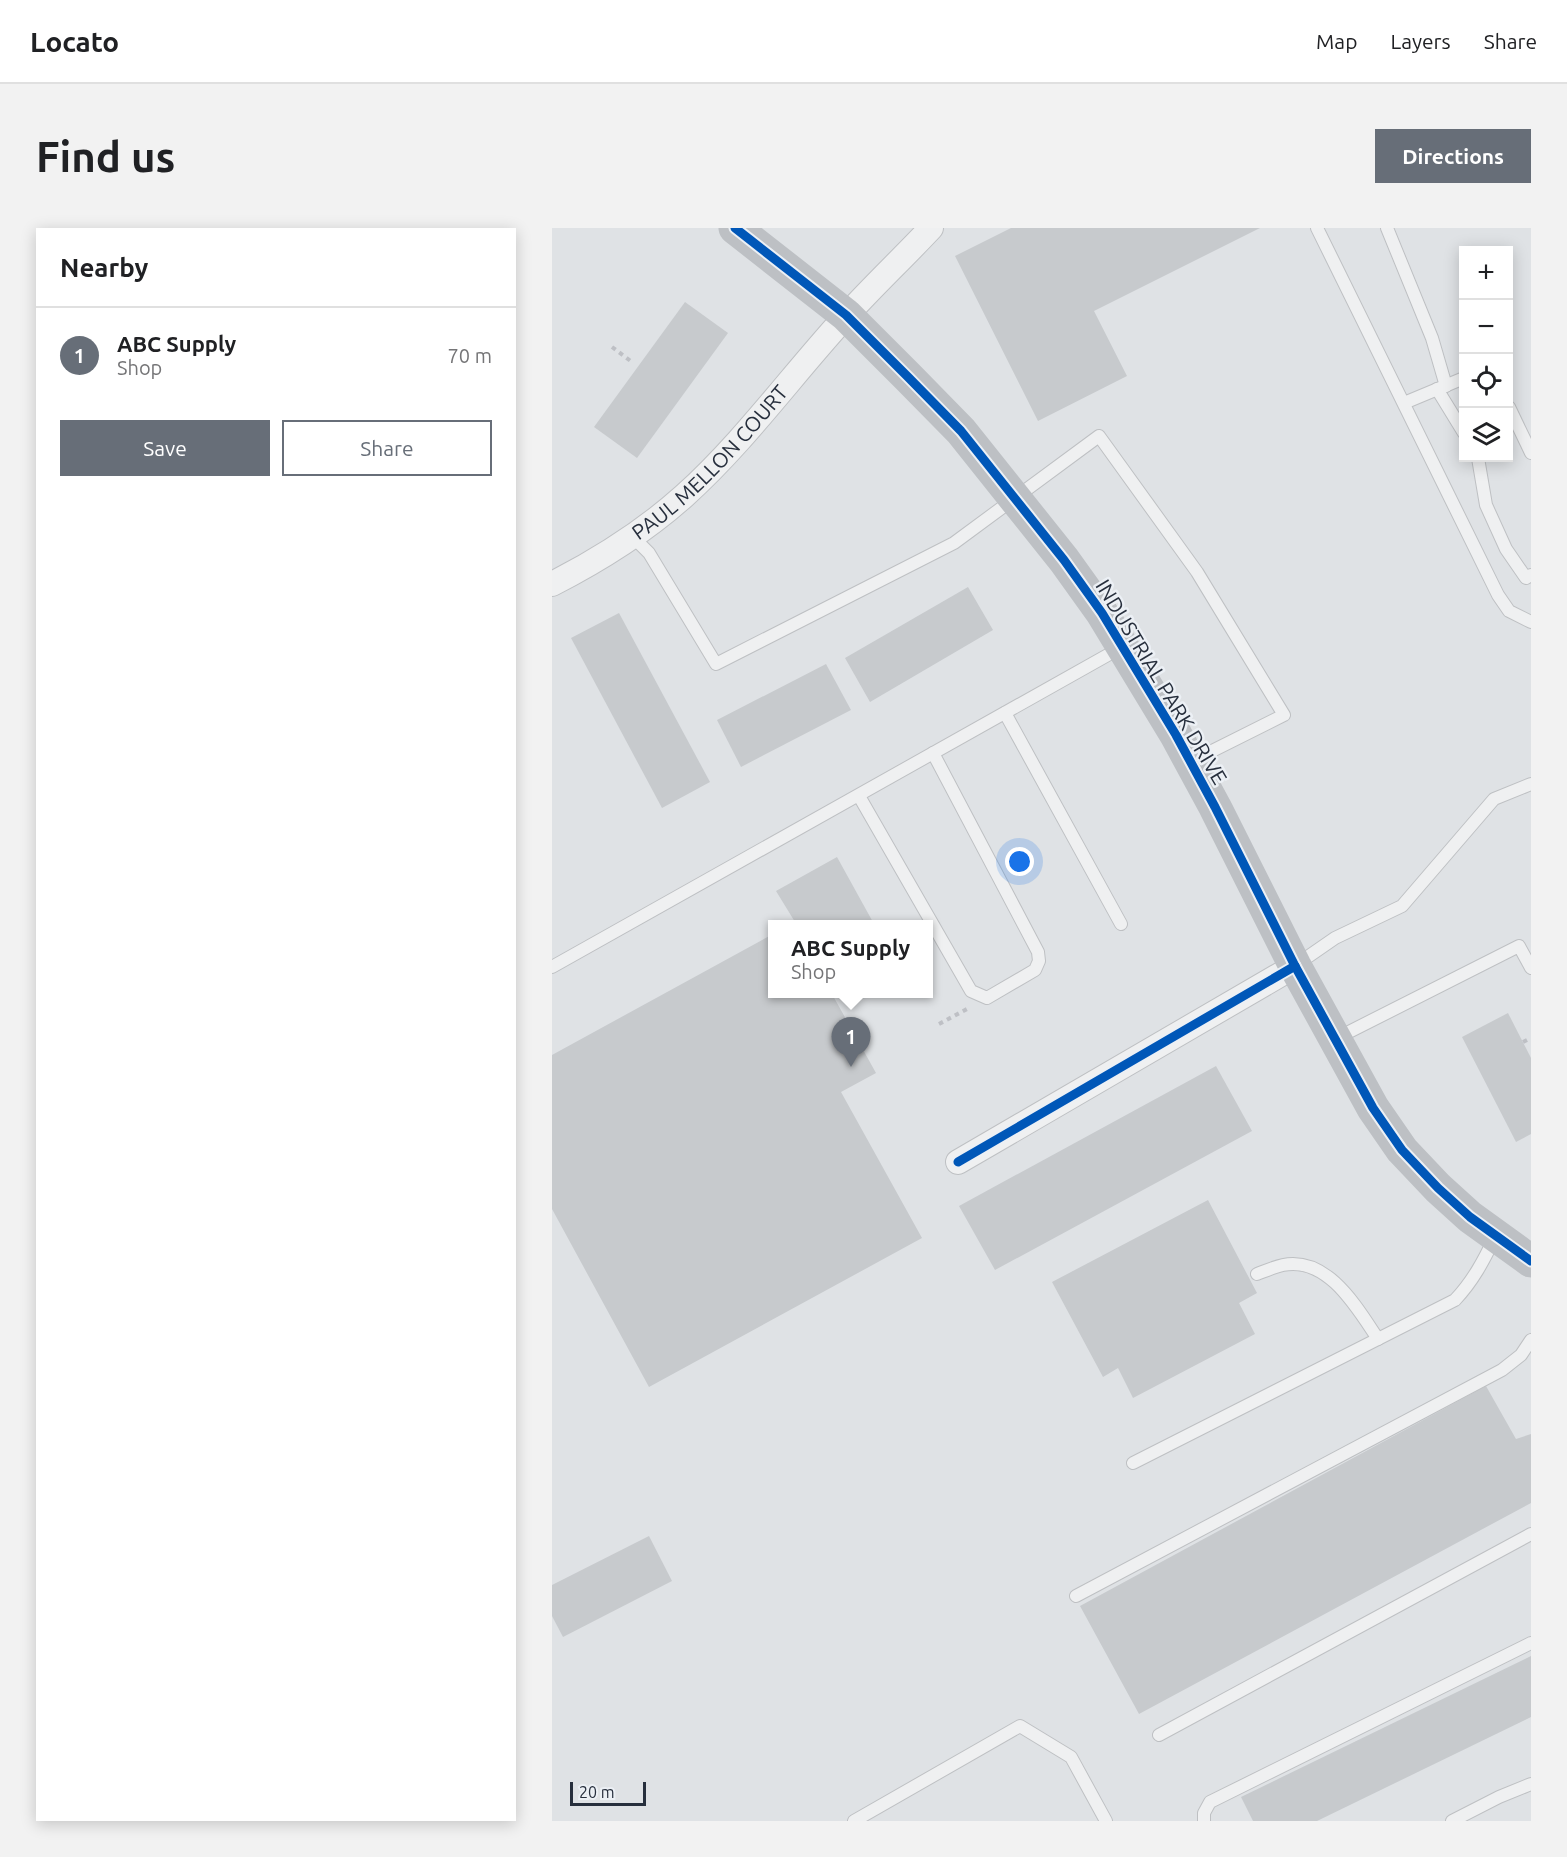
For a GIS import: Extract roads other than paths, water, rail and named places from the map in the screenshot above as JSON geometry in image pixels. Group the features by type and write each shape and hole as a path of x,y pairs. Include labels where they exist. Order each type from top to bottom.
{"street":[{"name":"INDUSTRIAL PARK DRIVE","path":"735,228 846,315 961,431 1015,497 1102,613 1191,761 1295,966 1373,1108 1402,1149 1438,1188 1470,1217 1531,1261"},
{"name":"PAUL MELLON COURT","path":"552,584 594,562 684,496 707,474 846,315 931,228"},
{"path":"958,1162 1295,966"}],"lane":[{"path":"1317,228 1498,595 1509,610 1531,622"},
{"path":"1387,228 1432,338 1442,388 1459,423"},
{"path":"1404,404 1459,380"},
{"path":"1509,408 1531,453"},
{"path":"632,536 649,553 716,664 954,543 1099,436 1197,572 1284,715 1191,761"},
{"path":"1479,462 1486,505 1506,549 1526,578 1531,575"},
{"path":"552,968 1123,646"},
{"path":"1005,713 1121,924"},
{"path":"933,753 1038,952 1039,961 1035,970 987,998 971,990 933,924"},
{"path":"1295,966 1335,938 1402,906 1494,799 1531,784"},
{"path":"859,796 931,920"},
{"path":"1335,1039 1525,943 1531,968"},
{"path":"1132,1462 1455,1300 1479,1270 1495,1236"},
{"path":"1257,1275 1284,1265 1300,1265 1317,1269 1341,1289 1378,1339"},
{"path":"1076,1596 1502,1370 1521,1355 1531,1340"},
{"path":"1159,1735 1531,1534"},
{"path":"1204,1821 1204,1813 1210,1802 1531,1643"},
{"path":"854,1821 1020,1726 1071,1757 1106,1821"},
{"path":"1452,1821 1531,1784"}],"place":[{"name":"ABC Supply","path":"851,1067"}]}
